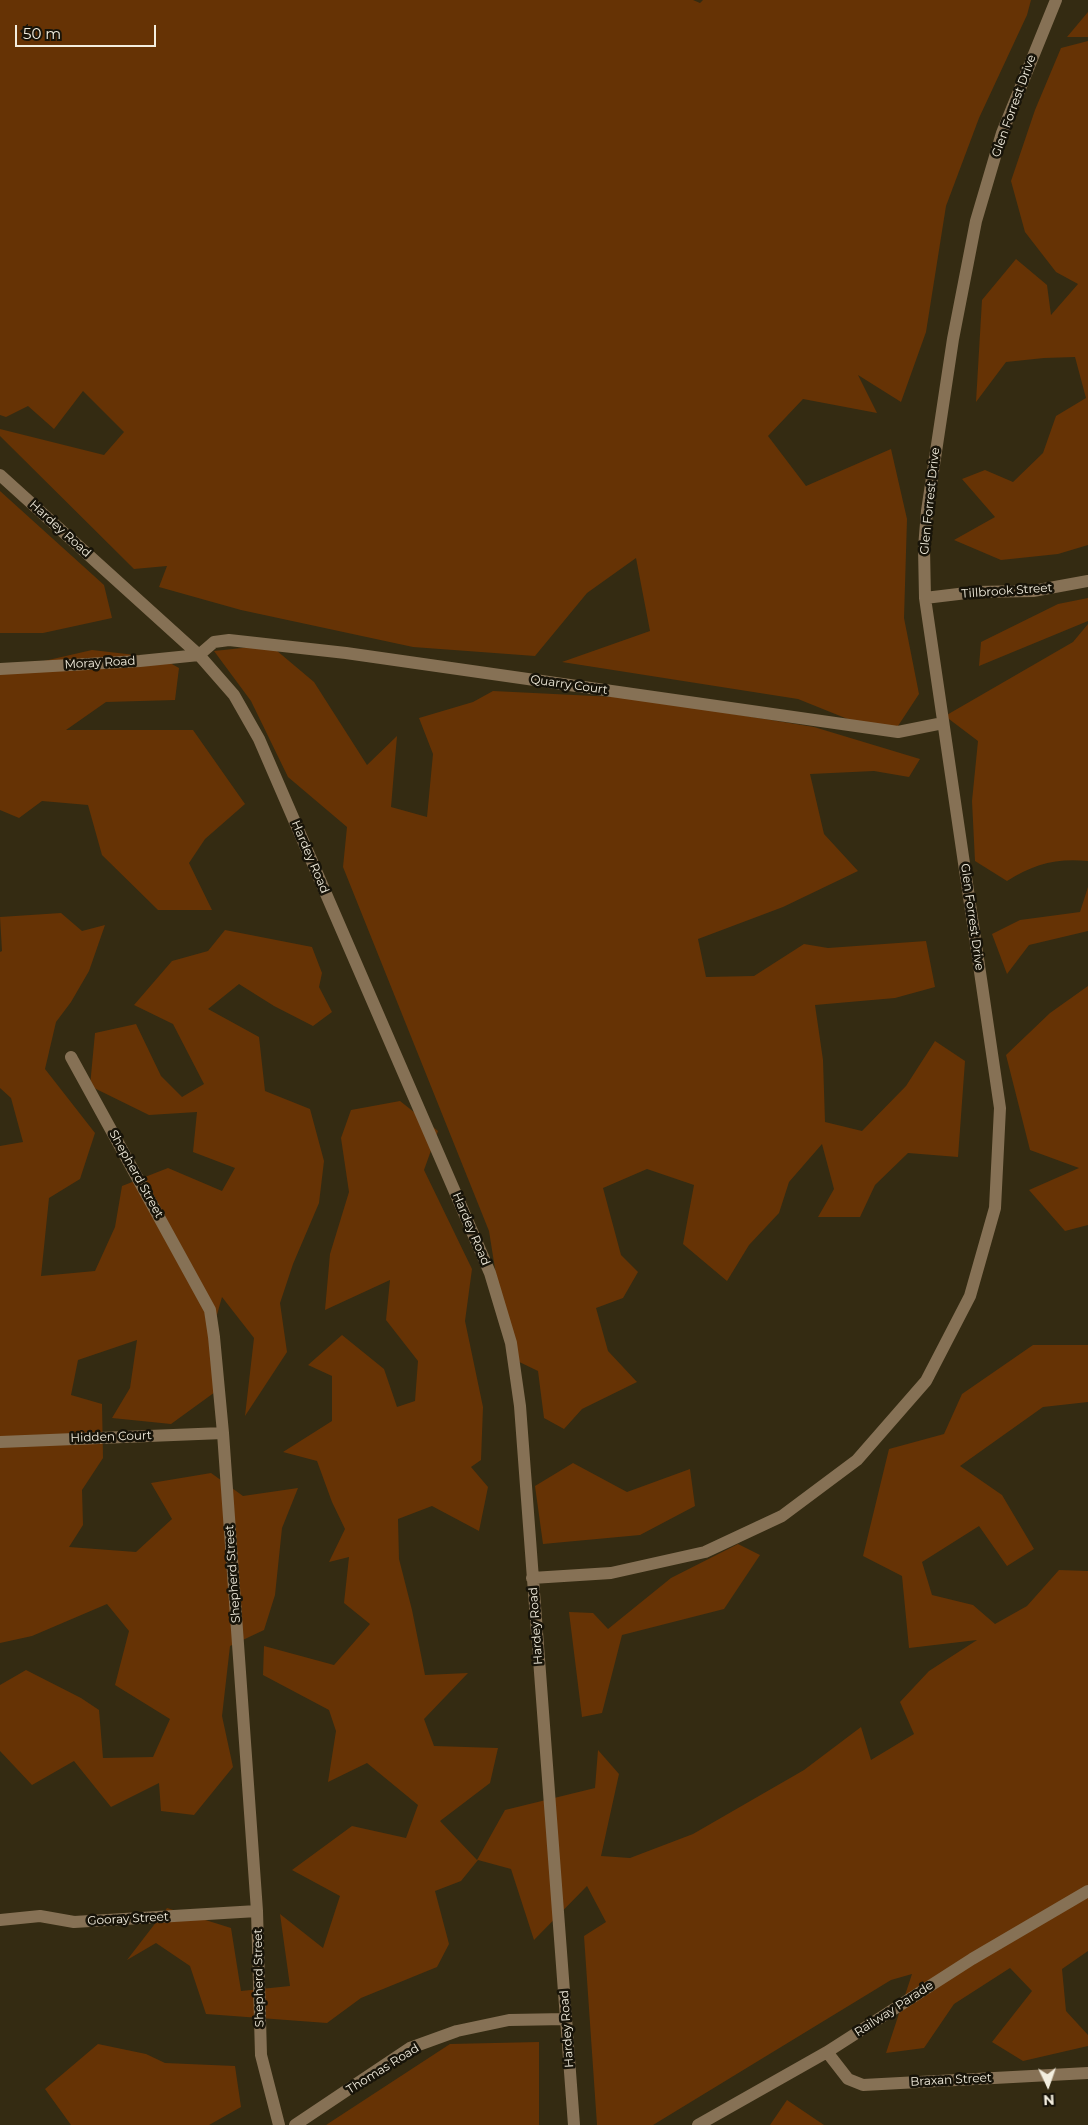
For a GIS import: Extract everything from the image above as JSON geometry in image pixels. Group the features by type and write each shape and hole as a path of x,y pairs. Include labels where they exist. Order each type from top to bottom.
{"street":[{"name":"Glen Forrest Drive","path":"532,1578 611,1573 705,1552 782,1516 857,1460 926,1381 970,1296 995,1208 1000,1108 925,598 924,548 929,492 953,339 976,221 1002,133 1056,0"},
{"name":"Hardey Road","path":"0,475 199,655 234,694 258,739 490,1273 511,1343 520,1406 574,2125"},
{"name":"Tillbrook Street","path":"925,598 975,592 1033,591 1088,582"},
{"name":"Quarry Court","path":"199,655 214,642 230,640 346,653 898,732 943,723"},
{"name":"Moray Road","path":"0,669 199,655"},
{"name":"Shepherd Street","path":"71,1057 210,1310 223,1433 257,1911 261,2055 279,2125"},
{"name":"Hidden Court","path":"0,1442 223,1433"},
{"name":"Railway Parade","path":"698,2125 827,2052 972,1959 1088,1891"},
{"name":"Gooray Street","path":"0,1920 40,1916 74,1922 257,1911"},
{"name":"Thomas Road","path":"295,2125 410,2048 457,2031 509,2020 566,2019"},
{"name":"Braxan Street","path":"827,2052 848,2079 864,2085 1088,2073"}],"shaded area":[{"path":"0,0 693,0 700,3 703,0 1031,0 1027,15 979,118 946,206 926,332 901,402 858,375 877,413 803,399 768,436 806,486 891,449 907,519 904,618 919,694 896,729 880,732 798,699 562,662 650,631 636,558 587,593 535,656 413,647 241,610 159,587 167,566 134,569 0,436 0,429 104,455 124,432 83,391 54,429 28,406 6,417 0,415"},
{"path":"1088,12 1088,37 1067,37"},
{"path":"1088,41 1088,545 1058,554 1001,560 954,540 995,517 962,479 985,470 1013,482 1043,453 1056,416 1086,398 1075,357 1044,358 1006,362 976,402 982,300 1016,259 1047,285 1051,315 1078,284 1056,272 1025,232 1011,181 1035,110 1061,48"},
{"path":"0,491 104,585 112,618 43,633 0,633"},
{"path":"1088,598 1088,621 979,666 981,642 1058,604"},
{"path":"1088,624 1088,861 1066,860 1036,866 1007,881 975,861 972,801 978,741 945,716 1073,642"},
{"path":"270,645 314,682 367,765 397,736 391,807 427,817 433,754 419,718 473,702 493,691 635,698 814,727 920,759 909,777 874,771 810,774 824,834 858,871 783,907 698,939 706,977 754,976 804,944 828,948 926,941 935,987 895,998 815,1005 823,1060 825,1122 862,1131 906,1086 935,1041 965,1061 958,1157 908,1153 875,1185 860,1217 818,1217 834,1189 822,1144 789,1182 779,1213 749,1245 727,1281 683,1244 694,1185 647,1169 603,1188 621,1255 638,1272 623,1298 596,1308 608,1351 637,1382 582,1409 564,1429 544,1418 538,1371 509,1357 489,1231 343,867 347,827 288,777 251,701 214,651"},
{"path":"92,650 161,658 179,668 175,700 106,702 66,730 193,730 245,804 205,839 189,863 212,910 158,910 102,855 88,805 42,801 19,818 0,810 0,666 44,661"},
{"path":"1088,887 1088,931 1029,945 1007,974 992,934 1020,920 1080,912"},
{"path":"61,913 82,931 105,925 89,971 71,1002 56,1022 45,1069 95,1133 80,1179 49,1198 41,1276 95,1271 115,1227 122,1186 168,1168 222,1191 235,1168 193,1152 197,1112 149,1115 90,1086 95,1033 136,1024 161,1076 182,1097 204,1084 173,1024 134,1005 172,961 208,951 225,930 312,947 322,973 319,987 332,1012 313,1026 274,1006 239,984 208,1009 259,1037 265,1091 310,1109 324,1161 319,1203 293,1264 280,1303 287,1352 245,1416 254,1338 222,1297 211,1336 222,1387 171,1424 112,1418 130,1388 137,1340 78,1360 71,1395 102,1404 103,1458 82,1490 83,1525 69,1547 136,1552 172,1519 151,1483 211,1473 243,1496 298,1488 282,1528 275,1595 264,1630 230,1646 222,1716 233,1767 194,1815 161,1811 159,1783 111,1807 74,1761 32,1785 0,1751 0,1685 26,1670 81,1698 99,1710 103,1758 153,1757 170,1719 115,1685 129,1631 107,1604 32,1636 0,1643 0,1146 23,1142 11,1098 0,1088 0,952 2,951 0,917"},
{"path":"1088,986 1088,1225 1065,1231 1029,1190 1079,1168 1030,1150 1006,1055 1050,1013"},
{"path":"400,1101 438,1131 424,1170 472,1269 465,1321 483,1407 481,1460 471,1467 488,1487 479,1531 432,1506 398,1519 399,1559 412,1610 425,1675 468,1673 424,1719 434,1746 498,1748 490,1783 440,1821 477,1860 505,1810 595,1788 598,1750 619,1774 601,1856 630,1858 693,1834 804,1770 861,1727 871,1760 914,1734 900,1702 929,1671 977,1640 909,1648 902,1576 863,1556 889,1449 944,1434 962,1394 1033,1345 1088,1345 1088,1402 1043,1407 960,1466 1002,1495 1034,1549 1007,1566 979,1526 922,1562 932,1595 973,1605 995,1624 1027,1606 1059,1570 1088,1571 1088,1951 1062,1969 1066,2011 1088,2035 1088,2046 1023,2061 992,2042 1032,1991 1010,1968 954,2004 924,2048 886,2053 912,1974 891,1980 653,2125 597,2125 584,1936 606,1922 587,1886 534,1940 511,1869 478,1860 461,1881 435,1891 449,1944 437,1967 361,1998 327,2023 206,2014 190,1966 156,1943 127,1960 167,1908 231,1928 241,1991 290,1986 280,1914 323,1948 340,1896 292,1870 352,1826 406,1838 418,1805 367,1763 328,1782 336,1731 329,1710 263,1675 264,1646 334,1665 370,1624 344,1603 349,1557 329,1562 345,1529 332,1502 317,1461 283,1452 332,1421 332,1376 308,1365 342,1335 384,1369 397,1407 415,1401 418,1361 386,1320 390,1280 325,1310 330,1254 349,1192 341,1138 351,1110"},
{"path":"573,1463 627,1492 690,1469 695,1506 640,1535 543,1544 535,1486"},
{"path":"738,1544 760,1555 724,1609 622,1635 602,1713 582,1717 569,1612 593,1613 608,1629 671,1578"},
{"path":"539,2042 539,2125 326,2125 450,2044"},
{"path":"98,2044 146,2054 165,2063 235,2066 241,2107 209,2125 71,2125 45,2089"},
{"path":"787,2100 824,2125 770,2125"}]}
